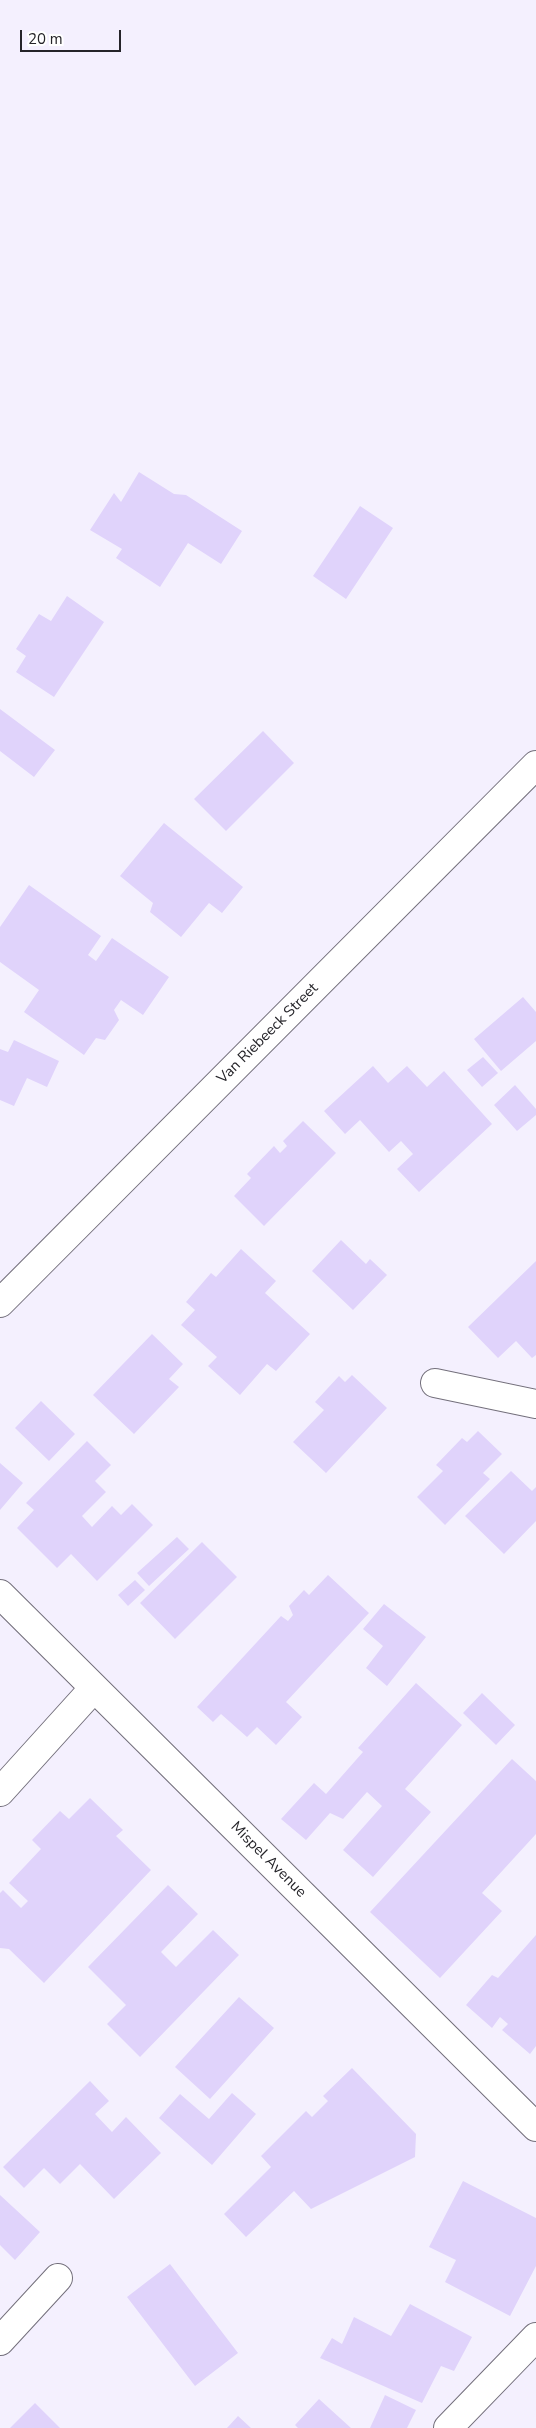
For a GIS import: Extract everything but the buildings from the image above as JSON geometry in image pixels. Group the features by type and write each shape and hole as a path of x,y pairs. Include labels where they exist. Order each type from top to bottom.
{"street":[{"name":"Van Riebeeck Street","path":"0,1303 536,765"},
{"path":"434,1383 536,1404"},
{"name":"Mispel Avenue","path":"0,1594 536,2127"},
{"path":"0,1792 94,1688"},
{"path":"0,2340 58,2278"},
{"path":"448,2428 536,2337"}]}
